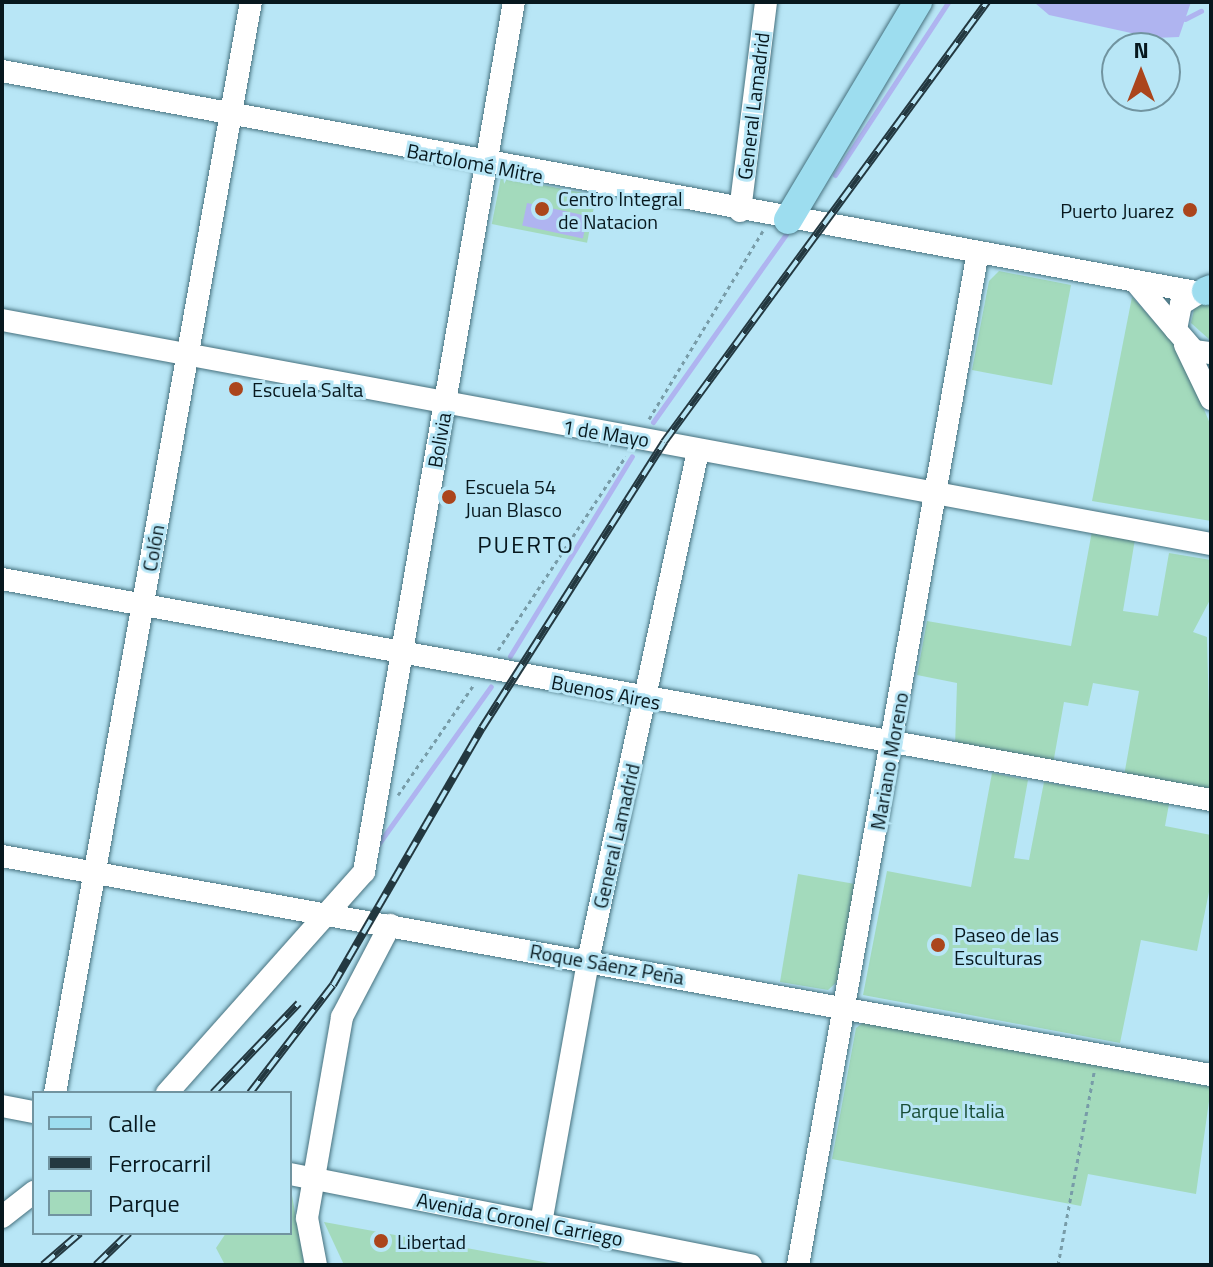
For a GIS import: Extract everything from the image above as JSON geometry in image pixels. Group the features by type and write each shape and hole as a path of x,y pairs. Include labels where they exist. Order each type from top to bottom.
{"main road":[{"path":"780,219 900,2"},
{"path":"780,219 918,2"}],"street":[{"name":"Colón","path":"55,1091 251,2"},
{"name":"Bolivia","path":"169,1091 364,872 514,2"},
{"name":"General Lamadrid","path":"740,211 766,2"},
{"name":"Bartolomé Mitre","path":"2,71 487,166 977,257 1138,285 1206,291"},
{"name":"Mariano Moreno","path":"798,1265 937,498 977,257"},
{"path":"1138,285 1181,337 1211,399"},
{"path":"1181,337 1181,304 1206,291"},
{"name":"1 de Mayo","path":"2,320 937,498 1211,544"},
{"path":"1181,337 1211,353"},
{"name":"General Lamadrid","path":"541,1223 588,961 647,700 698,451"},
{"name":"Buenos Aires","path":"2,579 647,700 1211,800"},
{"name":"Roque Sáenz Peña","path":"2,856 330,912 1211,1075"},
{"path":"316,1265 307,1218 344,1008 390,925"},
{"path":"2,1106 32,1112"},
{"name":"Avenida Coronel Carriego","path":"292,1174 751,1265"},
{"path":"2,1217 32,1194"}],"path":[{"path":"397,798 485,670 780,219"},
{"path":"1058,1265 1097,1052"}],"green space":[{"name":"Centro Integral de Natacion","path":"501,177 596,196 587,243 492,224"},
{"path":"999,271 1071,285 1052,385 972,370 989,281"},
{"path":"1132,297 1178,348 1211,426 1211,521 1092,501"},
{"path":"1211,298 1211,341 1191,323 1195,305"},
{"path":"1092,531 1135,539 1123,611 1158,616 1169,553 1211,560 1211,598 1193,632 1207,637 1211,792 1124,776 1139,691 1093,683 1088,706 1064,702 1053,764 955,747 957,683 917,675 927,621 1071,646"},
{"path":"992,773 1028,780 1014,858 1029,860 1044,782 1169,804 1165,826 1211,835 1211,882 1197,951 1141,940 1120,1043 863,995 887,871 971,887"},
{"path":"798,874 855,884 839,980 828,990 780,982"},
{"name":"Parque Italia","path":"864,1022 1211,1087 1196,1194 1088,1174 1081,1206 832,1159 856,1028"},
{"path":"292,1195 304,1265 225,1265 216,1248 225,1235 292,1235"},
{"name":"Libertad","path":"324,1222 560,1265 344,1265"}],"water":[{"path":"1191,2 1181,32 1127,32 1049,15 1035,3"},
{"path":"527,203 588,216 583,238 522,225"}],"waterway":[{"path":"835,175 948,2"},
{"path":"1185,19 1201,11"},
{"path":"653,422 786,234"},
{"path":"510,656 632,456"},
{"path":"377,846 491,686"}],"railway":[{"path":"252,1091 333,985 482,728 664,442 987,2"},
{"path":"215,1091 299,1003"},
{"path":"43,1265 78,1235"},
{"path":"96,1265 127,1235"}],"place":[{"name":"Centro Integral de Natacion","path":"542,209"},
{"name":"Puerto Juarez","path":"1190,210"},
{"name":"Escuela Salta","path":"236,389"},
{"name":"Escuela 54 Juan Blasco","path":"449,497"},
{"name":"Paseo de las Esculturas","path":"938,945"},
{"name":"Libertad","path":"381,1241"}],"district":[{"name":"PUERTO","path":"526,545"}]}
